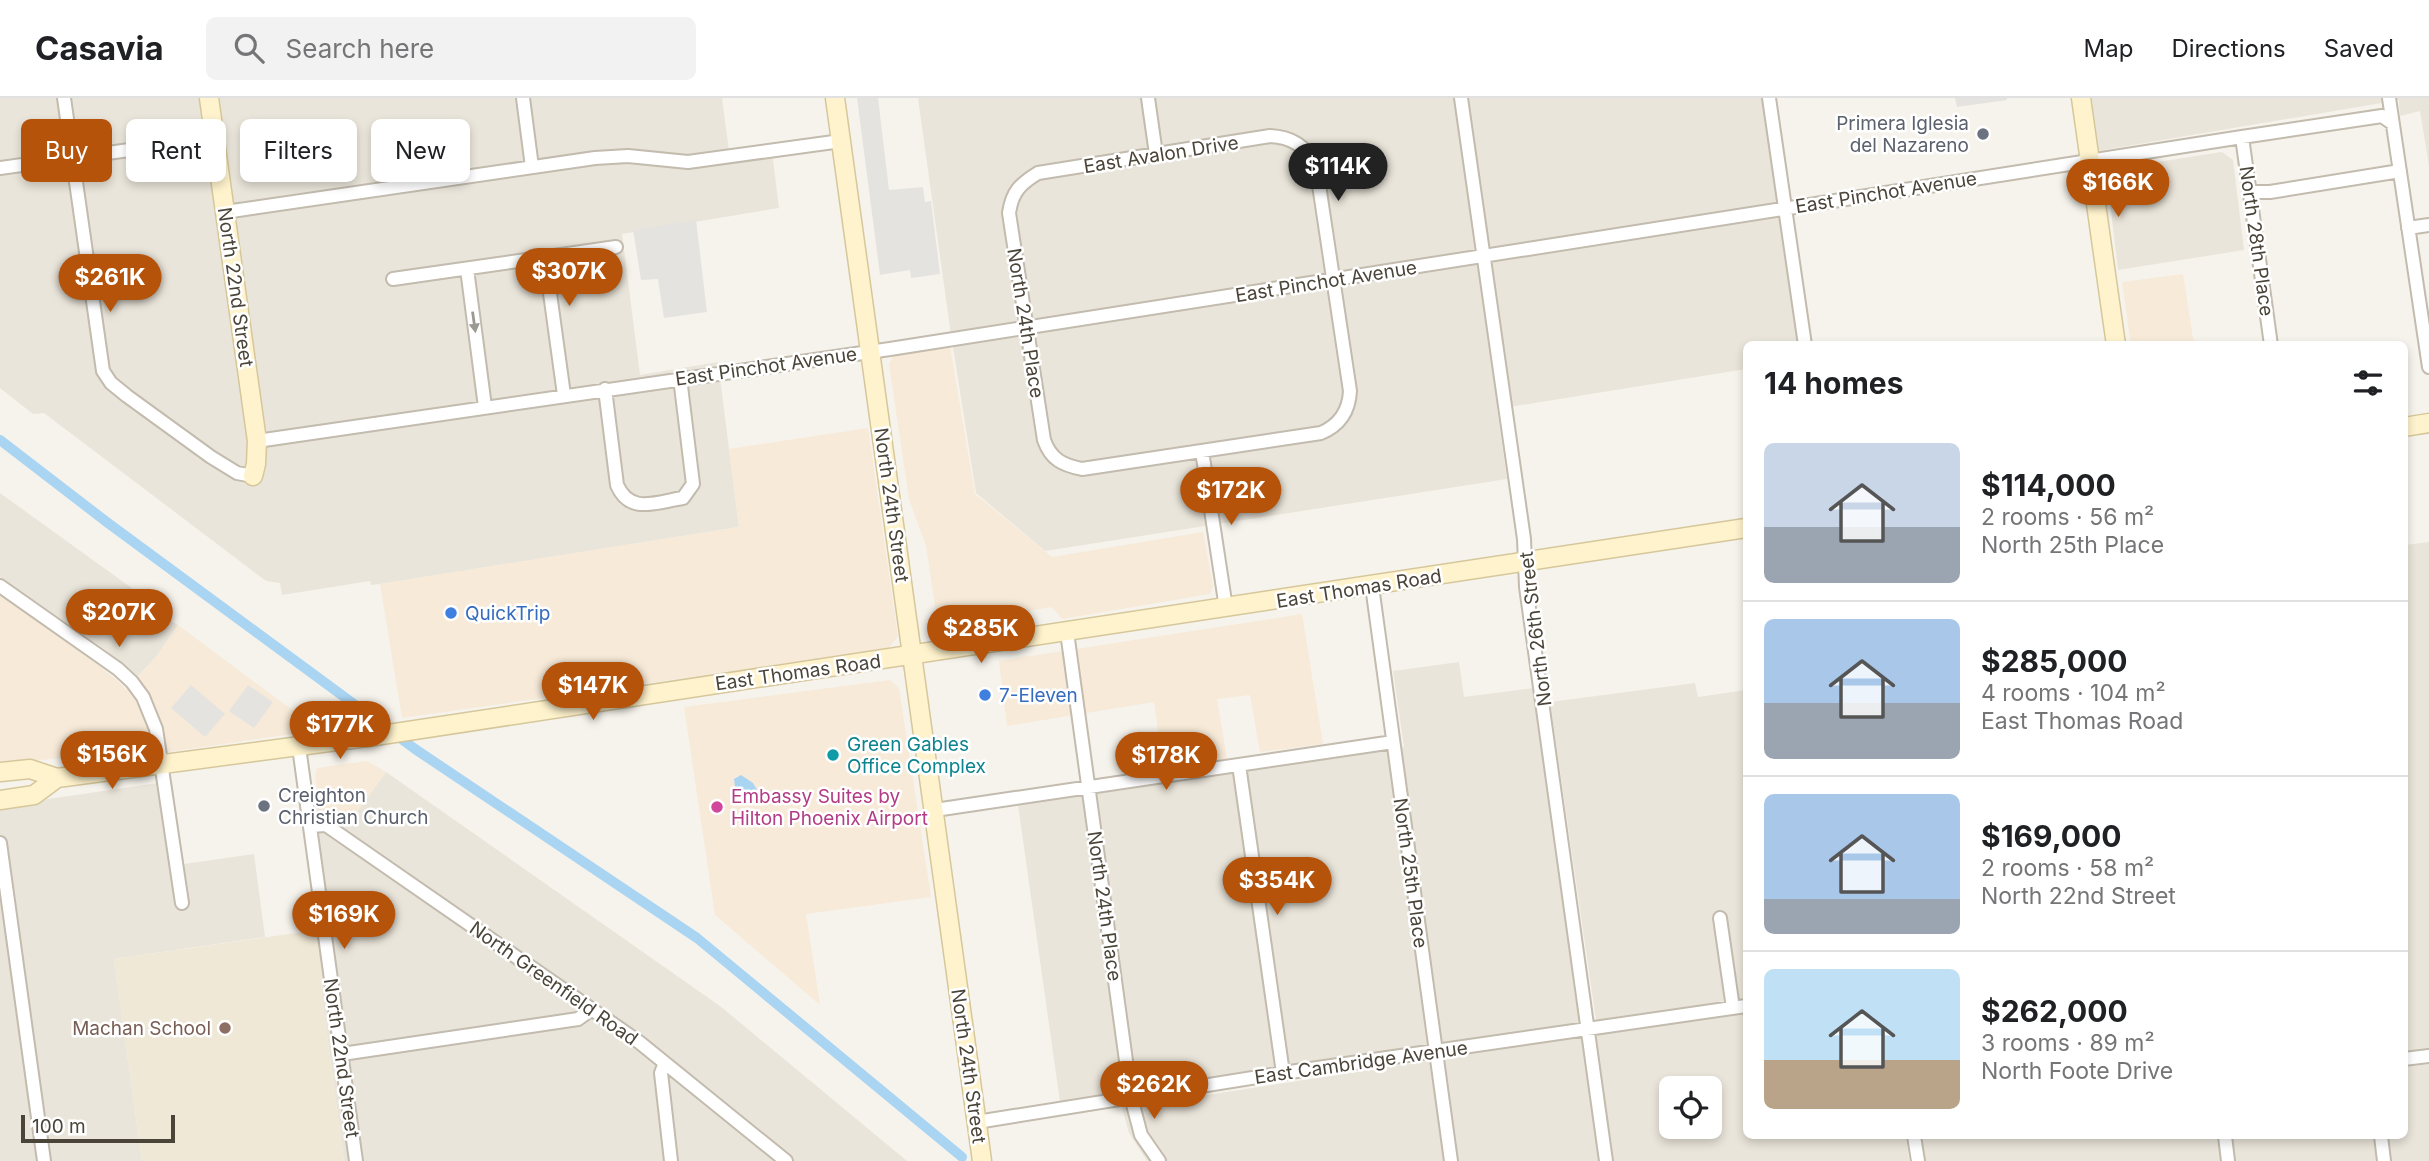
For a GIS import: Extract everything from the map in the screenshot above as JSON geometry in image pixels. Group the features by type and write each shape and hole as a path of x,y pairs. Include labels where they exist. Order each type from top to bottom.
{"main road":[{"name":"North 22nd Street","path":"209,98 212,119"},
{"name":"North 24th Street","path":"835,98 982,1155"},
{"path":"2081,98 2115,341"},
{"name":"North 22nd Street","path":"221,182 257,441 253,476"},
{"path":"2408,426 2429,423"},
{"name":"East Thomas Road","path":"0,772 30,769 57,778 299,747 1743,528"},
{"name":"East Thomas Road","path":"0,800 34,795 57,778"}],"street":[{"path":"64,98 67,119"},
{"path":"523,98 533,167"},
{"path":"1148,98 1156,155"},
{"name":"North 26th Street","path":"1461,98 1524,539 1606,1161"},
{"path":"1769,98 1804,341"},
{"path":"2389,98 2429,367"},
{"name":"East Pinchot Avenue","path":"257,441 870,351 2382,116 2392,123"},
{"name":"East Avalon Drive","path":"1021,183 1038,173 1280,136 1302,145 1316,165 1333,280"},
{"name":"North 28th Place","path":"2242,137 2270,341"},
{"path":"225,212 616,156 670,162 703,161 841,141"},
{"path":"0,168 21,165"},
{"path":"2251,192 2270,192 2400,172"},
{"path":"75,182 103,371 111,383 127,396 211,457 237,473 253,476"},
{"name":"North 24th Place","path":"1021,183 1015,192 1010,214 1044,440 1048,451 1058,462 1082,470 1202,451"},
{"path":"2408,228 2429,225"},
{"path":"393,279 616,247"},
{"path":"545,257 564,395"},
{"path":"467,269 485,407"},
{"path":"1226,608 1202,451 1321,433 1330,429 1344,416 1350,405 1350,391 1333,280"},
{"path":"604,389 617,485 622,497 642,505 683,498 693,484 680,378"},
{"path":"0,586 118,669 132,682 152,716 163,765 182,903"},
{"name":"North 25th Place","path":"1372,586 1451,1161"},
{"name":"North 24th Place","path":"1067,632 1131,1097 1140,1135 1159,1161"},
{"path":"935,810 1392,742"},
{"name":"North 22nd Street","path":"299,747 356,1161"},
{"path":"1239,765 1283,1073"},
{"name":"North Greenfield Road","path":"310,826 326,825 592,1009 665,1063 786,1161"},
{"path":"0,843 44,1161"},
{"path":"1720,918 1732,1008"},
{"name":"East Cambridge Avenue","path":"977,1122 1283,1073 1743,1006"},
{"path":"342,1054 578,1019 592,1009"},
{"path":"2408,1059 2429,1056"},
{"path":"665,1063 661,1073 671,1161"},
{"path":"1914,1139 1918,1161"},
{"path":"2224,1139 2228,1161"},
{"path":"2381,1139 2384,1161"}],"shaded area":[{"path":"0,98 722,98 729,151 771,144 779,208 622,234 640,375 718,362 739,527 380,584 371,585 370,581 282,595 280,583 266,581 44,413 33,414 0,388"},
{"path":"857,98 878,98 889,190 923,187 925,202 931,201 940,274 911,278 910,270 880,275"},
{"path":"918,98 1762,98 1797,341 1743,341 1743,369 1497,409 1507,479 1045,551 976,493"},
{"path":"1955,98 2007,98 2007,100 1957,107"},
{"path":"2090,98 2429,98 2429,166 2420,111 2400,116 2399,100 2098,151"},
{"path":"2222,152 2233,160 2244,250 2118,270 2107,177 2112,169"},
{"path":"696,220 707,312 664,318 658,279 641,280 633,230"},
{"path":"2183,274 2193,341 2130,341 2122,282"},
{"path":"950,346 975,494 1052,557 1203,532 1213,587 1210,594 1062,619 1052,607 938,626 926,546 909,499 889,364 894,355"},
{"path":"868,428 898,636 888,649 402,718 380,584 739,527 729,449"},
{"path":"0,493 140,594 154,597 169,609 169,620 178,625 156,657 137,677 107,651 0,577"},
{"path":"2429,542 2429,1049 2408,1052 2408,545"},
{"path":"0,595 81,652 126,690 156,657 178,625 312,725 313,731 169,752 143,750 0,764"},
{"path":"1302,614 1323,744 1260,752 1250,695 1217,699 1227,759 1163,768 1154,702 1007,726 999,661"},
{"path":"1459,662 1464,697 1534,688 1583,1036 1743,1013 1743,1139 1906,1139 1909,1161 1147,1161 1129,1133 1122,1108 1427,1061 1427,1046 1060,1102 1018,805 1404,747 1393,671"},
{"path":"890,680 899,688 931,897 806,914 820,1005 715,915 684,707"},
{"path":"1695,683 1698,697 1743,690 1743,998 1596,1020 1550,702"},
{"path":"191,685 225,714 205,737 171,708"},
{"path":"248,685 273,702 254,728 229,711"},
{"path":"367,761 386,772 346,827 320,808 315,776 317,768"},
{"path":"386,772 720,1006 907,1161 344,1161 321,990 324,975 300,812 320,808 346,827"},
{"path":"172,781 184,864 254,854 265,937 114,959 142,1161 0,1161 0,806"},
{"name":"Machan School","path":"317,930 324,976 321,990 344,1161 142,1161 114,959"},
{"path":"2429,1064 2429,1161 1924,1161 1921,1139 2408,1139 2408,1067"}],"water":[{"path":"741,775 753,783 757,790 755,794 744,793 735,787 734,779"}],"waterway":[{"path":"0,440 415,749 697,938 962,1157"}],"place":[{"name":"Primera Iglesia del Nazareno","path":"1983,134"},
{"name":"QuickTrip","path":"451,613"},
{"name":"7-Eleven","path":"985,695"},
{"name":"Green Gables Office Complex","path":"833,755"},
{"name":"Creighton Christian Church","path":"264,806"},
{"name":"Embassy Suites by Hilton Phoenix Airport","path":"717,807"},
{"name":"Machan School","path":"225,1028"}]}
